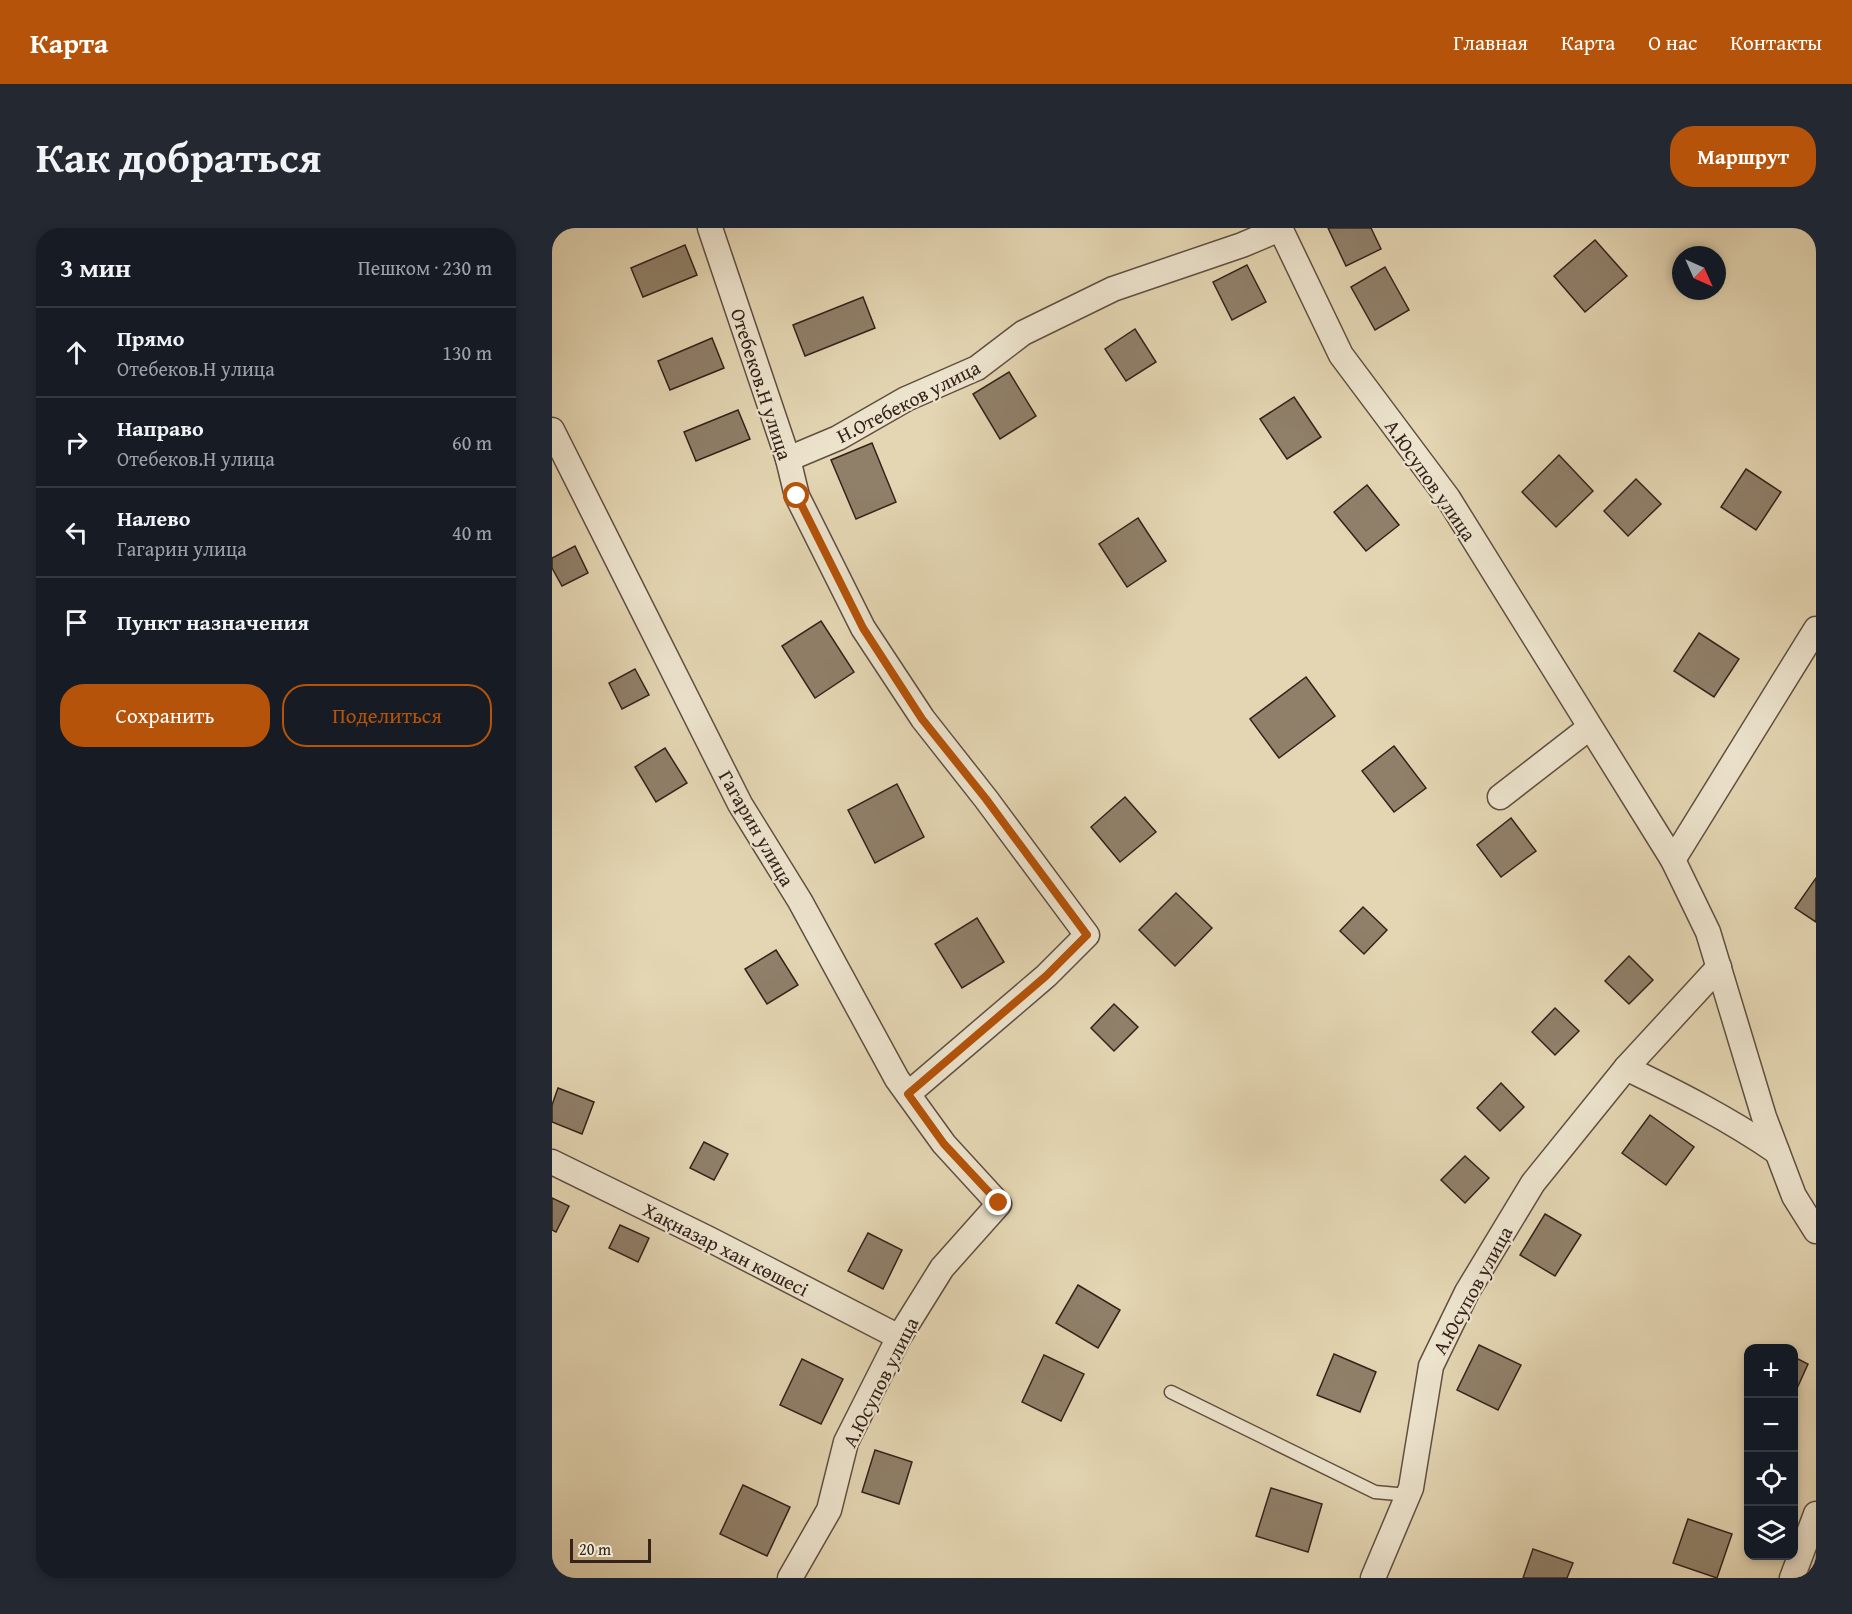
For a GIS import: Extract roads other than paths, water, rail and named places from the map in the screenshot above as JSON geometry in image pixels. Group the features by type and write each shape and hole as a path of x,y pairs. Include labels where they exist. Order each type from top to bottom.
{"street":[{"name":"Отебеков.Н улица","path":"710,228 788,459 797,496 863,628 922,719 986,799 1087,935 1046,976 908,1094"},
{"name":"Н.Отебеков улица","path":"788,459 838,438 906,399 977,368 1023,333 1113,289 1242,245 1280,229"},
{"name":"А.Юсупов улица","path":"1280,229 1341,355 1448,498 1673,861 1708,932 1764,1117 1794,1196 1816,1231"},
{"name":"Гагарин улица","path":"552,430 740,804 800,901 897,1079 944,1144 999,1203"},
{"path":"1673,861 1816,629"},
{"path":"1500,797 1589,728"},
{"name":"А.Юсупов улица","path":"1372,1578 1408,1495 1431,1366 1467,1292 1533,1183 1626,1068 1719,967"},
{"path":"1626,1068 1706,1107 1741,1127 1777,1152"},
{"name":"Хақназар хан көшесі","path":"552,1162 709,1239 899,1337"},
{"name":"А.Юсупов улица","path":"790,1578 829,1510 846,1443 899,1337 942,1268 999,1203"},
{"path":"1792,1578 1816,1514"}],"lane":[{"path":"1171,1392 1375,1492 1408,1495"}]}
